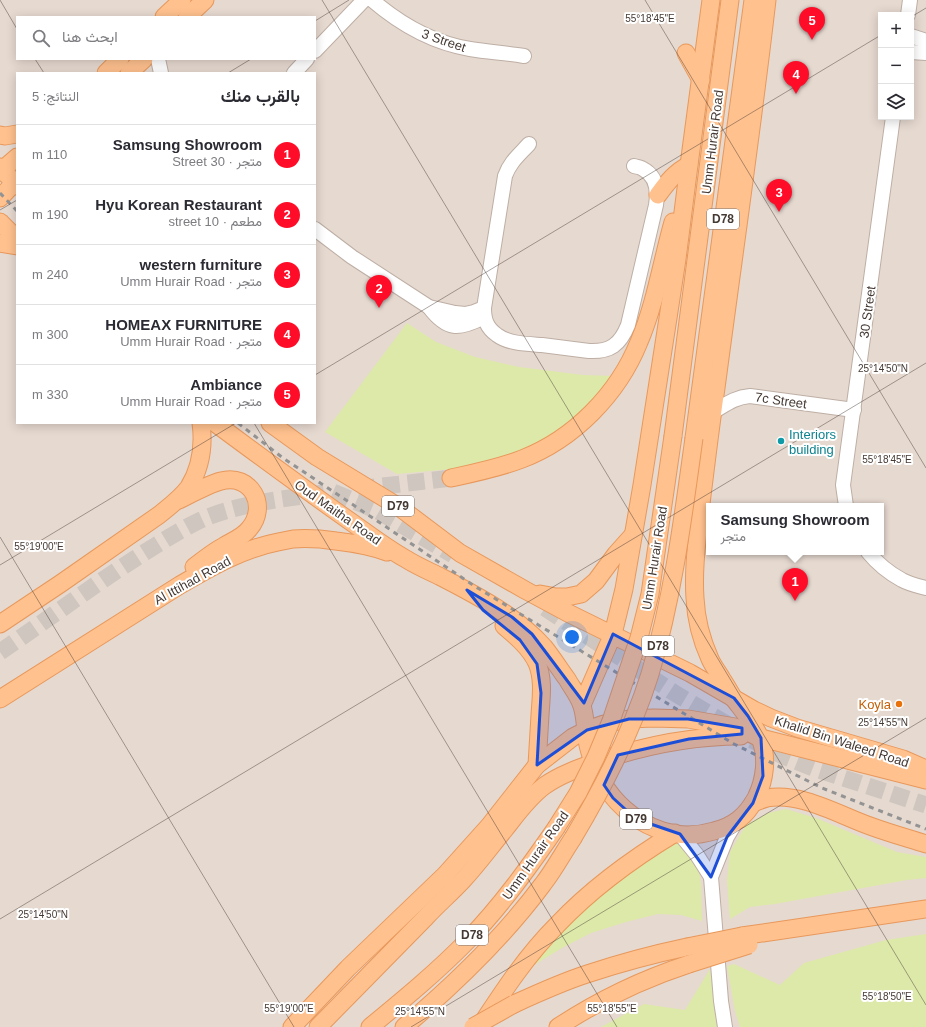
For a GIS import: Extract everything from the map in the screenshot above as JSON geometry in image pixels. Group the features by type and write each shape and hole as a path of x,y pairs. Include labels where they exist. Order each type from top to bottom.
{"main road":[{"path":"165,16 182,0"},
{"path":"188,16 205,0"},
{"path":"582,705 613,634 622,596 642,485 677,259 711,0"},
{"name":"Umm Hurair Road","path":"370,1027 438,969 468,940 509,893 530,866 578,793 596,757 611,721 639,638 650,594 673,436 730,0"},
{"name":"Umm Hurair Road","path":"404,1027 453,984 486,952 544,884 596,799 617,759 650,675 662,631 678,551 753,0"},
{"path":"736,822 748,811 760,789 765,764 764,751 748,716 734,698 712,662 702,638 696,616 696,548 758,82 767,0"},
{"path":"686,53 701,80"},
{"path":"107,72 119,60"},
{"path":"130,72 143,60"},
{"path":"0,135 5,136 16,134"},
{"path":"0,198 16,183 1,169 16,158"},
{"path":"658,195 673,176 681,169 689,165"},
{"path":"451,478 488,470 522,459 553,444 581,423 605,400 625,373 639,342 649,314 674,218 685,197"},
{"path":"0,222 16,238"},
{"path":"0,243 16,246"},
{"path":"0,624 159,515 175,502 188,487 198,468 202,448 201,424"},
{"name":"Oud Maitha Road","path":"216,424 307,491 406,559 467,590"},
{"name":"D79","path":"271,424 317,457 399,507 460,553 525,590"},
{"path":"148,605 161,591 175,580 248,530 255,522 258,511 257,500 252,490 243,483 232,480 221,480 175,502"},
{"path":"525,590 556,597 567,597 581,594 596,581 616,554 633,535"},
{"name":"Al Ittihad Road","path":"0,700 148,605 210,568 229,558 250,550 292,539 322,539 350,542 379,549 406,559"},
{"path":"467,590 483,610 520,640 530,651 537,664 541,678 537,765"},
{"name":"D79","path":"467,590 512,617 532,634 556,663 575,691 582,705 588,744 593,763 604,786 624,810 636,819 650,826 678,834 693,835 706,833 718,830 736,822"},
{"name":"Khalid Bin Waleed Road","path":"525,590 706,682 754,710 771,718 797,728 903,759 926,769"},
{"path":"292,1027 348,968 424,896 455,864 489,826 537,765 573,737 604,724 623,720 654,718 688,719 735,727 748,731 757,737"},
{"path":"318,1027 463,880 489,850 522,807 533,796 544,786 580,768 626,752 657,744 721,736 757,737 926,780"},
{"path":"753,803 766,798 779,797 791,797 805,800 871,826 926,844"},
{"path":"480,1027 502,992 528,957 556,925 587,896 621,869 651,848 678,834"},
{"path":"473,1027 514,1004 555,986 587,974 630,961 687,947 745,940 809,926 926,909"},
{"path":"558,1027 600,1002 632,986 745,940"}],"street":[{"path":"316,50 364,0"},
{"name":"3 Street","path":"372,0 403,24 436,39 469,49 524,56"},
{"path":"908,12 910,0"},
{"path":"914,37 926,41"},
{"path":"914,52 926,53"},
{"path":"158,60 160,72"},
{"path":"295,72 306,60"},
{"name":"30 Street","path":"846,503 843,485 893,120"},
{"path":"528,144 508,168 505,176 484,313 486,323 491,330 497,336 513,342 599,352 609,349 618,343 628,325 658,195 657,186 652,176 644,169 634,166"},
{"path":"316,230 352,258 429,307 435,316 444,323 451,326 464,326 471,324 484,313"},
{"name":"7c Street","path":"713,412 730,401 743,396 854,410"},
{"path":"870,555 888,572 903,580 926,588"},
{"path":"725,1027 721,1001 712,876 727,837 736,822"},
{"path":"678,834 697,854 712,876"}],"highlighted area":[{"path":"467,590 512,617 532,634 584,703 613,634 734,698 748,716 761,738 763,776 753,803 727,837 711,877 680,834 636,819 613,798 604,785 618,755 689,739 742,734 742,728 688,719 629,719 587,730 537,765 541,693 537,664 520,640 483,610"}],"shaded area":[{"path":"0,0 926,0 926,1027 0,1027"}],"green space":[{"path":"407,323 436,342 475,357 519,367 583,375 614,376 584,414 554,433 514,455 463,468 397,474 325,432"},
{"path":"786,809 816,818 897,852 926,857 926,878 750,907 730,919 727,881 730,852 746,825 768,813"},
{"path":"679,842 698,862 701,885 702,921 681,915 658,914 626,922 591,933 529,968 586,901 660,846"},
{"path":"926,934 926,1027 740,1027 735,1011 727,966 734,964 780,985 804,963 886,940"},
{"path":"710,969 717,1027 601,1027 644,1004 685,1010"}],"tunnel":[{"path":"358,489 451,478"},
{"path":"333,492 378,511 453,555"},
{"path":"0,652 121,567 171,536 203,519 247,505 324,493"},
{"path":"545,608 676,694 730,726"},
{"path":"752,740 783,756 816,769 926,805"}],"railway":[{"path":"0,193 16,210"},
{"path":"239,424 283,458 476,587 734,744 822,788 926,829"}],"place":[{"name":"Ambiance","path":"812,40"},
{"name":"HOMEAX FURNITURE","path":"796,94"},
{"name":"western furniture","path":"779,212"},
{"name":"Hyu Korean Restaurant","path":"379,308"},
{"name":"Interiors building","path":"781,441"},
{"name":"Samsung Showroom","path":"795,601"},
{"name":"Koyla","path":"899,704"}]}
